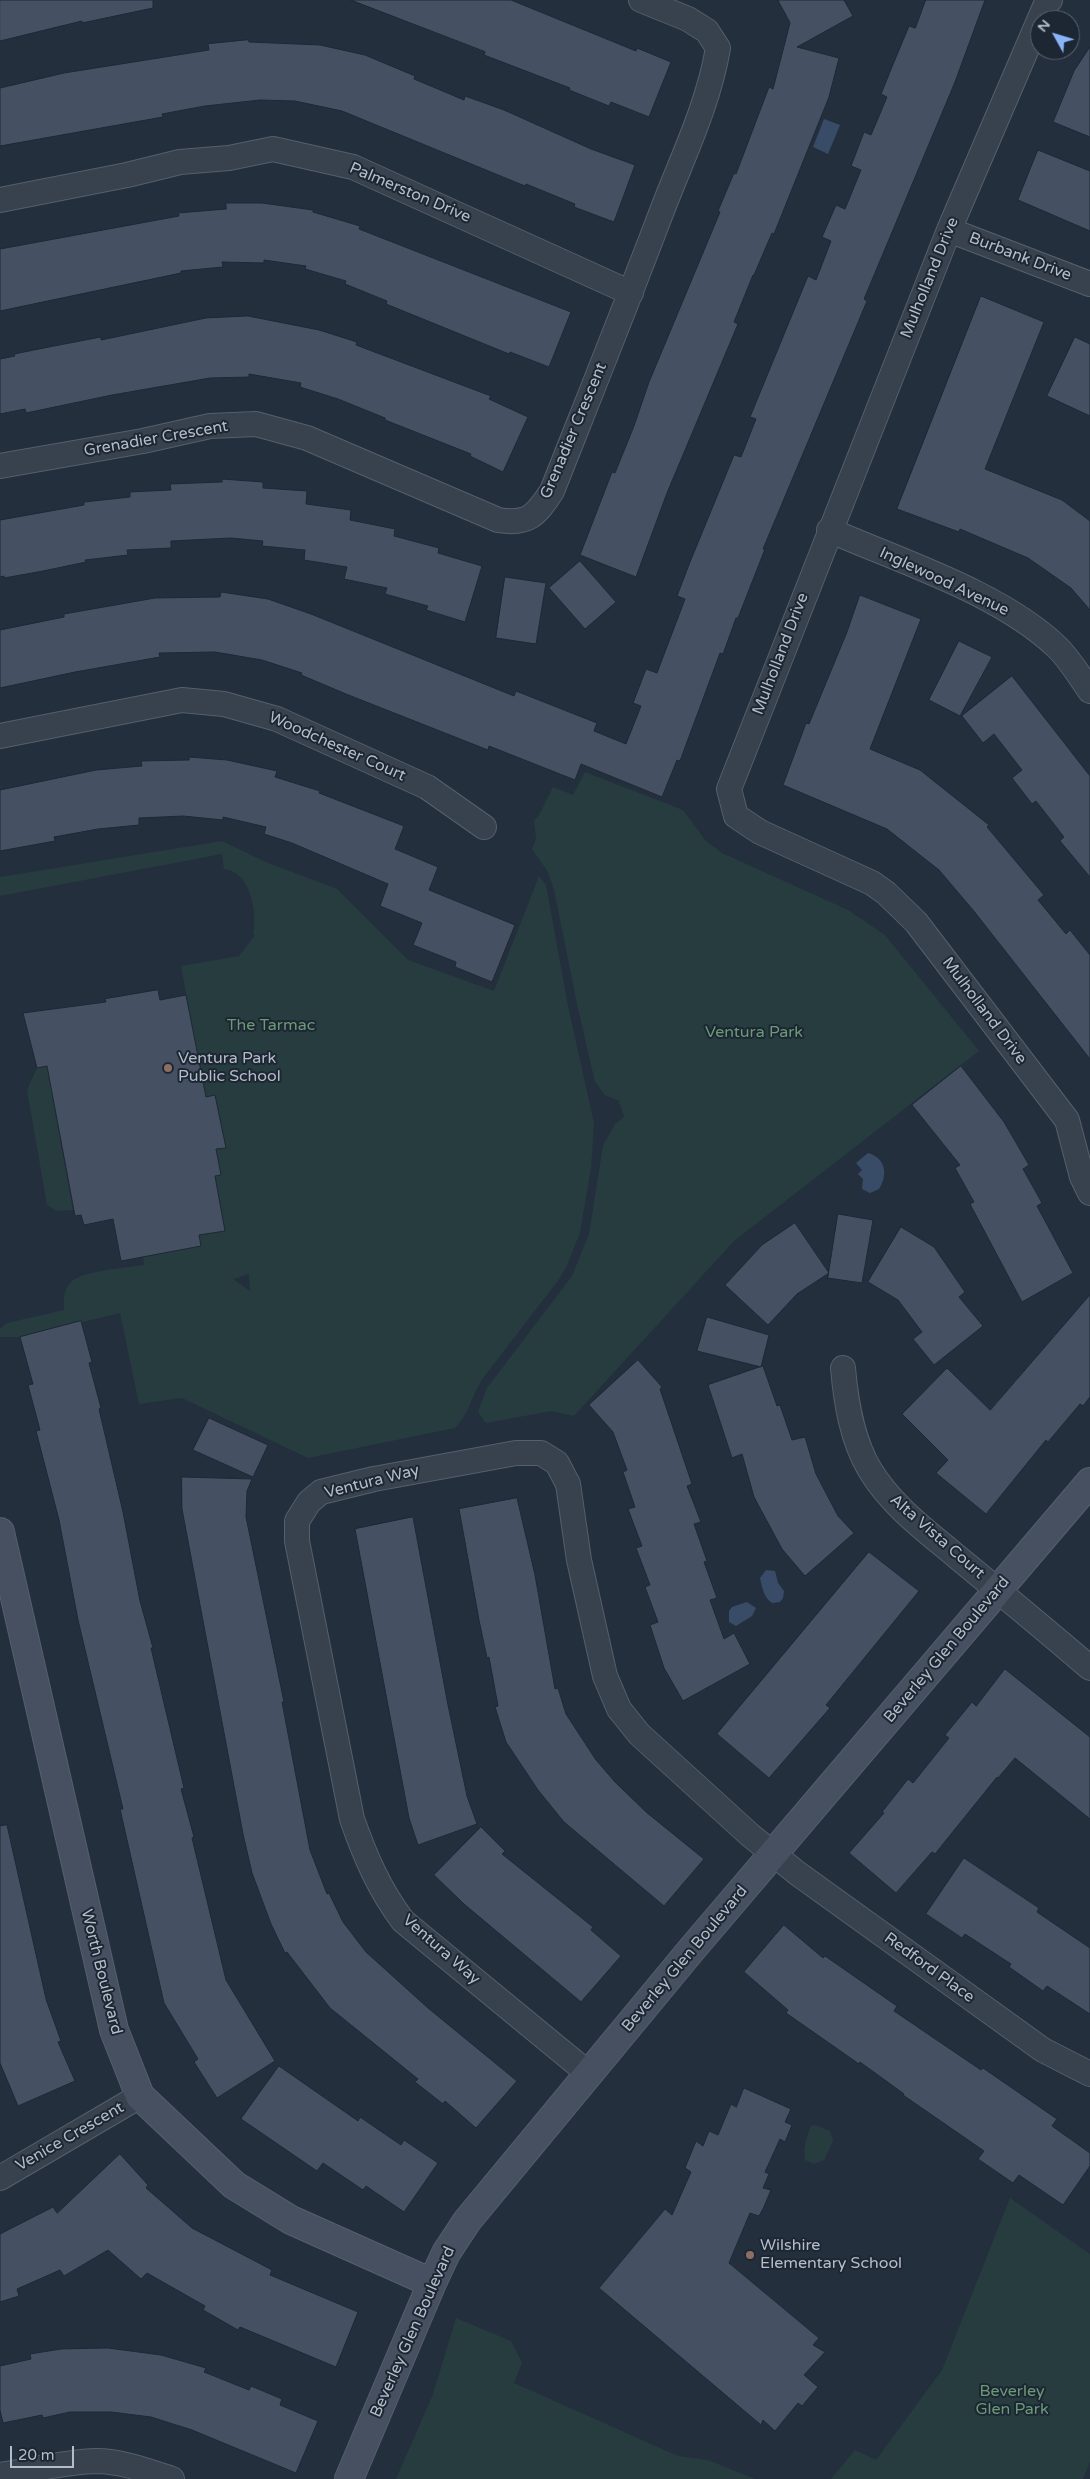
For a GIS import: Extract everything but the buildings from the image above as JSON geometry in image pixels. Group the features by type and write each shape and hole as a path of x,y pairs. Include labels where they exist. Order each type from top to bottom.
{"street":[{"name":"Grenadier Crescent","path":"0,466 144,441 210,426 256,424 307,438 498,520 516,523 536,515 552,491 692,138 710,87 718,48 707,31 688,19 640,0"},
{"name":"Mulholland Drive","path":"1050,0 1046,4 949,230 829,530 729,789 736,816 760,832 872,883 905,911 1067,1120 1082,1177 1090,1193"},
{"name":"Palmerston Drive","path":"0,200 127,175 180,162 229,158 273,149 353,167 631,293"},
{"name":"Burbank Drive","path":"949,230 1090,284"},
{"name":"Inglewood Avenue","path":"829,530 981,595 1006,609 1059,649 1090,691"},
{"name":"Woodchester Court","path":"0,736 182,700 224,704 277,719 427,787 484,827"},
{"name":"Alta Vista Court","path":"843,1368 845,1394 855,1434 870,1470 884,1490 912,1518 1090,1668"},
{"name":"Ventura Way","path":"589,2074 404,1921 386,1897 367,1861 352,1819 297,1542 297,1521 309,1502 321,1492 374,1479 516,1453 541,1453 557,1463 568,1484 579,1560 605,1676 619,1709 639,1734 750,1835 774,1854"},
{"name":"Beverley Glen Boulevard","path":"349,2479 432,2283 446,2254 467,2221 501,2177 1090,1482"},
{"name":"Worth Boulevard","path":"0,1532 4,1570 114,2030 140,2096 234,2185 291,2220 432,2283"},
{"name":"Redford Place","path":"774,1854 797,1873 1043,2050 1090,2074"},
{"name":"Venice Crescent","path":"0,2178 140,2096"},
{"path":"0,2476 62,2464 98,2461 141,2469 172,2479"}],"green space":[{"name":"Ventura Park","path":"585,772 683,810 706,841 722,853 848,910 885,935 979,1051 734,1241 574,1416 552,1411 486,1423 478,1412 487,1388 572,1276 589,1234 603,1145 615,1124 624,1117 619,1101 605,1095 595,1082 554,890 548,872 532,849 536,839 534,820 538,817 553,787 573,795"},
{"name":"The Tarmac","path":"222,841 268,863 337,889 408,960 494,991 539,876 546,885 568,1006 594,1123 591,1168 580,1233 566,1268 483,1378 464,1417 455,1428 308,1458 182,1398 139,1404 120,1313 20,1337 0,1337 0,1329 7,1323 64,1310 66,1290 75,1279 93,1273 144,1265 143,1256 199,1235 225,1231 215,1176 221,1175 216,1149 226,1147 215,1095 205,1097 181,966 239,956 255,935 253,934 254,915 250,894 240,877 224,869 222,854 0,896 0,877","holes":["249,1274 250,1291 233,1279"]},
{"path":"47,1066 73,1210 56,1211 47,1205 27,1090 37,1068"},
{"path":"815,2125 830,2131 833,2141 824,2160 814,2164 805,2160 804,2152 809,2130 811,2126"},
{"name":"Beverley Glen Park","path":"1010,2198 1090,2254 1090,2462 1083,2479 831,2479 855,2450 876,2460 942,2370"},
{"path":"456,2318 511,2341 522,2363 514,2383 678,2456 708,2460 755,2479 396,2479 433,2394"}],"water":[{"path":"824,119 840,125 828,154 813,147"},
{"path":"868,1153 879,1159 884,1168 882,1184 879,1189 870,1193 862,1189 863,1179 858,1174 862,1170 856,1163"},
{"path":"766,1570 775,1571 778,1583 784,1591 780,1602 772,1603 764,1592 760,1578"},
{"path":"747,1602 756,1608 752,1616 736,1626 729,1622 729,1611 732,1607"}],"place":[{"name":"Ventura Park Public School","path":"168,1068"},
{"name":"Wilshire Elementary School","path":"750,2255"}]}
